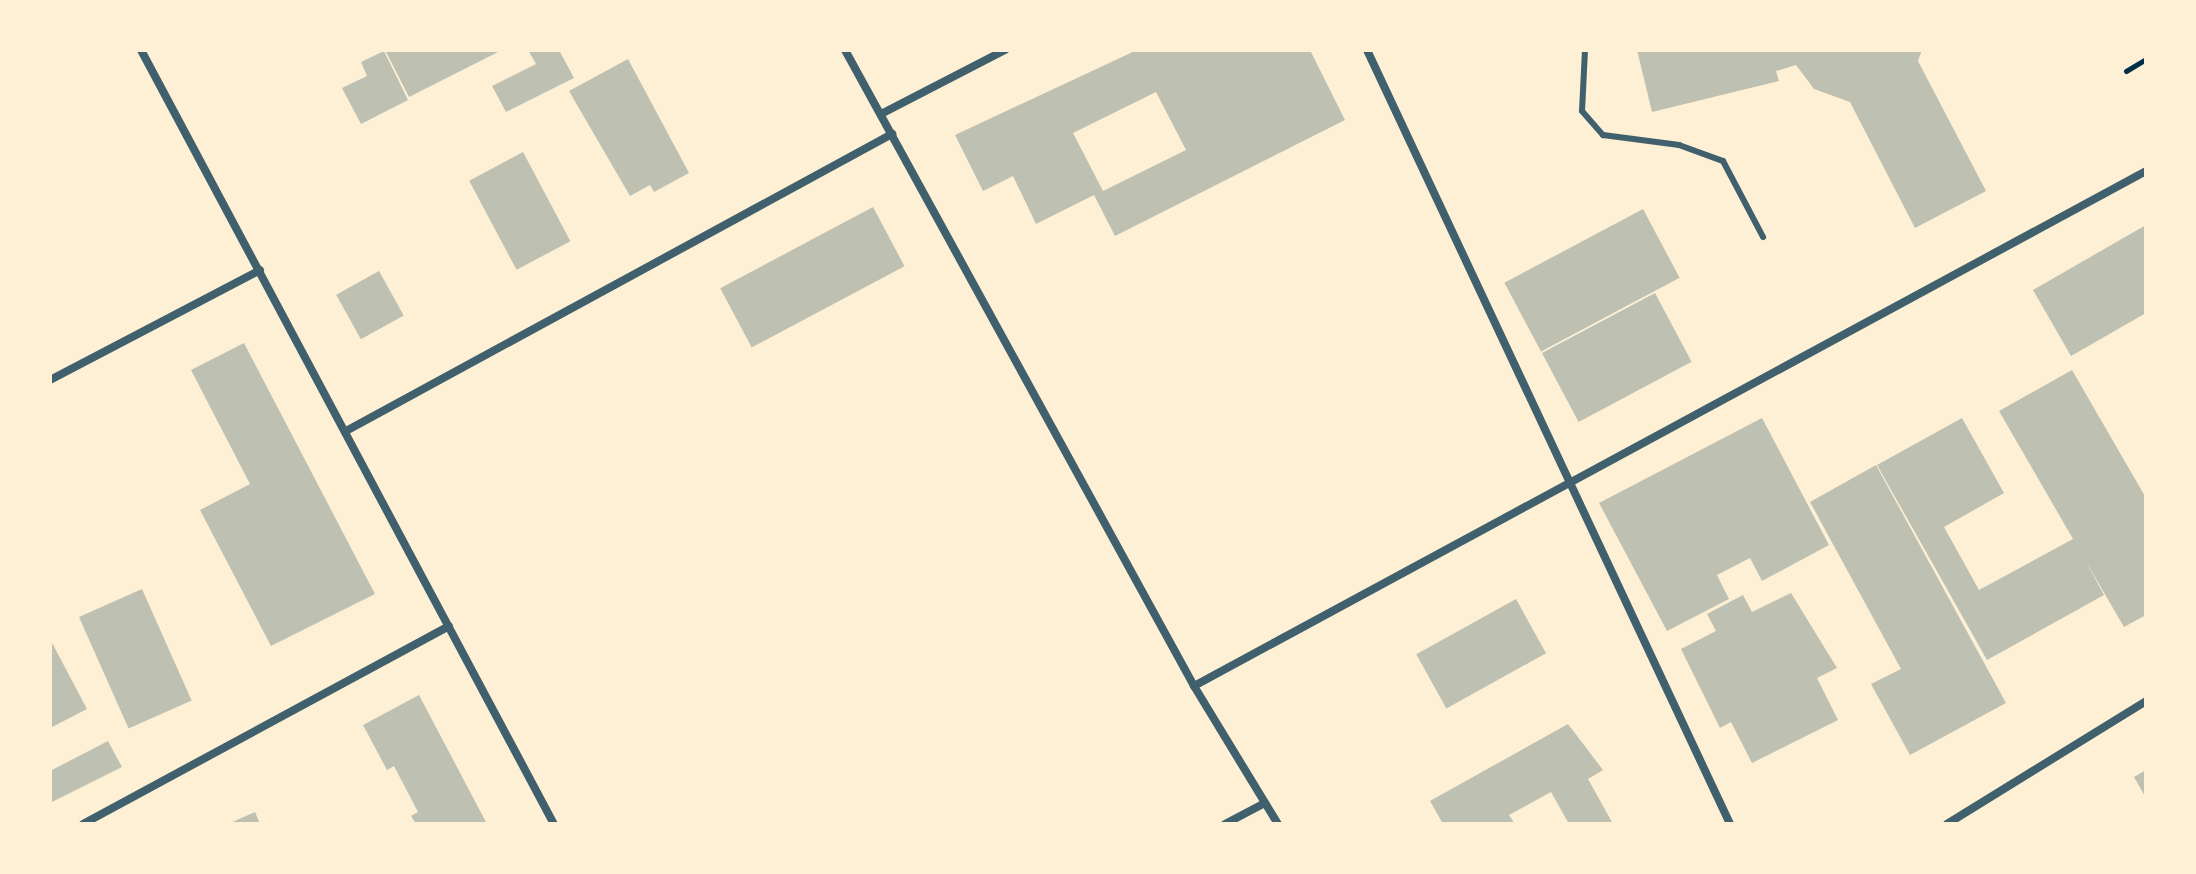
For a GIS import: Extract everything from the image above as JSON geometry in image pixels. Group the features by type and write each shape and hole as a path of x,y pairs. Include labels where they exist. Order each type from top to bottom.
{"street":[{"path":"141,50 554,824"},
{"path":"845,50 1194,686 1278,824"},
{"path":"881,114 1005,50"},
{"path":"1367,50 1568,485 1730,824"},
{"path":"346,431 892,134"},
{"path":"1194,686 2146,171"},
{"path":"50,380 260,270"},
{"path":"83,824 449,626"},
{"path":"1947,824 2146,701"},
{"path":"1225,824 1265,803"}],"lane":[{"path":"1585,50 1582,111 1603,135 1679,145 1723,161 1763,237"}],"path":[{"path":"2126,71 2146,59"}],"building":[{"path":"385,50 502,50 409,97"},
{"path":"528,50 559,50 574,78 506,112 492,86 536,64"},
{"path":"1137,50 1310,50 1345,120 1115,236 1094,195 1036,224 1013,176 983,191 955,135","holes":["1156,92 1186,150 1103,191 1073,133"]},
{"path":"1637,50 1922,50 1918,61 1986,191 1915,228 1850,102 1814,89 1796,65 1776,71 1779,81 1652,112"},
{"path":"384,51 408,100 361,124 342,88 367,76 361,62"},
{"path":"628,59 689,173 654,192 650,185 630,196 569,91"},
{"path":"523,152 570,241 517,270 469,181"},
{"path":"873,207 904,266 752,347 720,288"},
{"path":"1643,209 1680,278 1541,352 1504,283"},
{"path":"2146,225 2146,313 2071,356 2033,290"},
{"path":"379,271 404,316 361,339 336,295"},
{"path":"1655,293 1692,362 1579,422 1542,353"},
{"path":"244,343 375,594 271,646 200,510 250,484 191,370"},
{"path":"2072,370 2146,498 2146,615 2124,627 2085,560 2104,595 1987,660 1877,465 1962,418 2004,493 1944,527 1979,590 2073,539 1999,411"},
{"path":"1762,418 1829,545 1762,581 1750,558 1717,575 1729,599 1667,631 1599,503"},
{"path":"1876,465 2006,703 1910,755 1871,684 1901,669 1810,502"},
{"path":"142,589 192,700 129,729 79,617"},
{"path":"1791,593 1837,668 1817,678 1838,720 1752,763 1731,722 1720,728 1681,649 1716,631 1707,614 1743,595 1752,612"},
{"path":"1516,599 1546,653 1446,708 1416,654"},
{"path":"50,639 87,709 50,728"},
{"path":"419,695 487,824 416,824 411,816 418,812 394,766 387,770 363,725"},
{"path":"1568,724 1603,770 1588,779 1612,822 1569,824 1551,792 1509,815 1515,824 1443,824 1430,801"},
{"path":"108,741 122,767 50,803 50,771"},
{"path":"2146,770 2146,798 2134,777"},
{"path":"255,812 260,824 228,824"}]}
